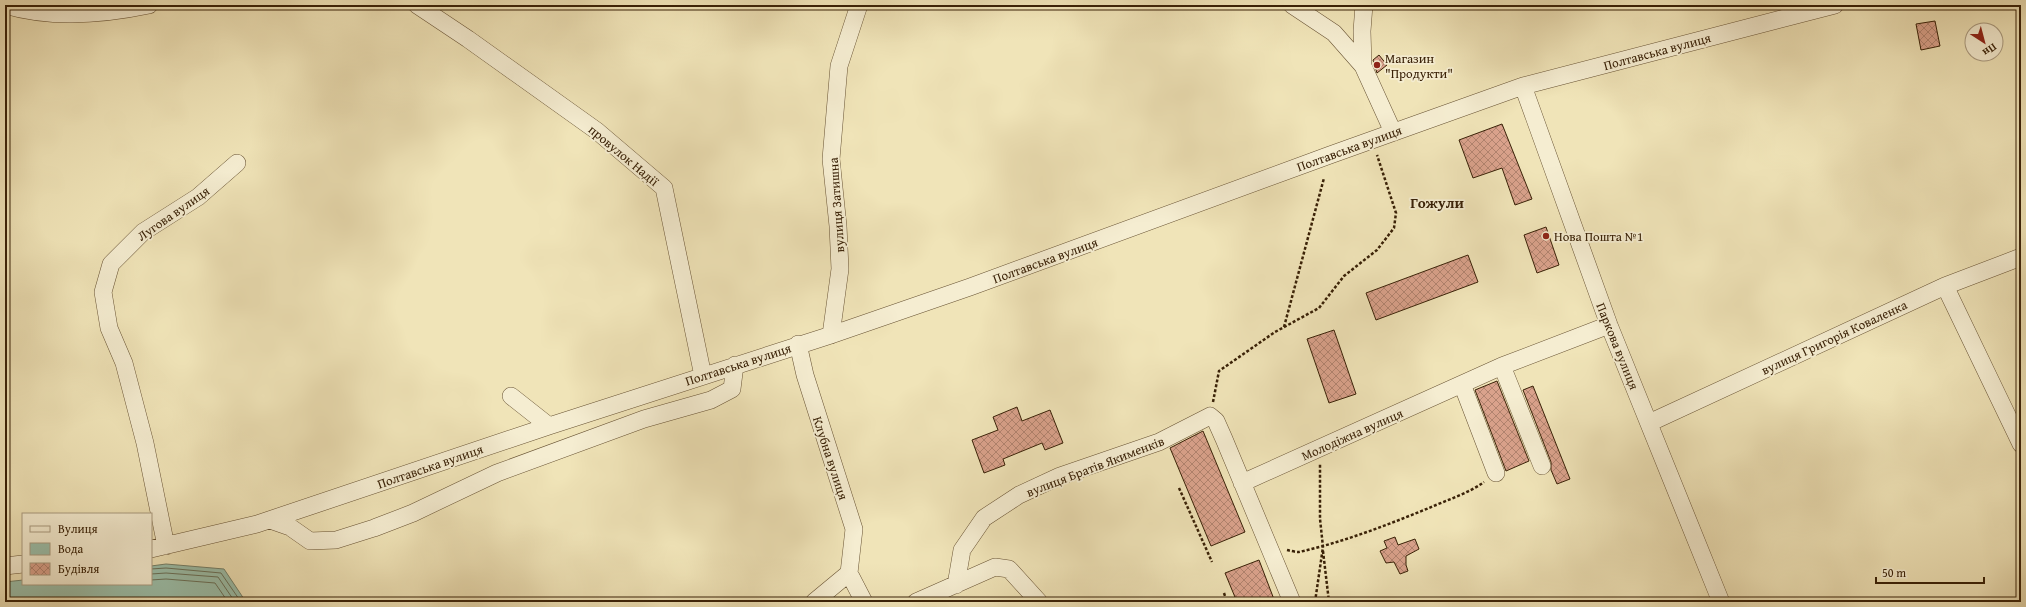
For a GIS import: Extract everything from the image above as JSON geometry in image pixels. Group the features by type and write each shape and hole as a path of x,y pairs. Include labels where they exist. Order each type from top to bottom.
{"street":[{"path":"5,5 16,9 68,16 125,10 149,5"},
{"name":"провулок Надії","path":"417,5 468,39 597,131 664,188 703,376"},
{"name":"вулиця Затишна","path":"831,335 840,269 838,226 831,160 839,66 859,5"},
{"path":"1292,5 1334,33 1363,66 1393,132"},
{"path":"1363,66 1362,31 1364,5"},
{"name":"Полтавська вулиця","path":"159,547 263,522 798,344 831,335 970,288 1393,132 1523,86 1804,9 1835,5"},
{"name":"Паркова вулиця","path":"1523,86 1609,325 1721,602"},
{"name":"Лугова вулиця","path":"159,547 145,443 124,363 108,328 103,292 111,264 143,232 198,197 237,163"},
{"name":"вулиця Григорія Коваленка","path":"1649,423 1945,286 2021,257"},
{"path":"1945,286 2021,444"},
{"name":"Молодіжна вулиця","path":"1242,483 1502,366 1609,325"},
{"name":"Клубна вулиця","path":"798,344 805,375 854,528 849,573"},
{"path":"263,522 290,528 310,541 336,540 374,528 413,513 497,473 644,419 712,400 732,389 735,365"},
{"path":"1502,366 1542,466"},
{"path":"1462,384 1496,473"},
{"path":"511,396 549,426"},
{"path":"1210,416 1216,422 1292,602"},
{"name":"вулиця Братів Якименків","path":"956,585 962,550 984,518 1019,495 1060,476 1159,442 1210,416"},
{"path":"5,566 22,564"},
{"path":"916,602 995,567 1009,569 1039,602"},
{"path":"814,602 849,573 864,602"}],"path":[{"path":"1210,416 1219,371 1284,327 1318,308 1344,276 1376,250 1394,228 1396,213 1377,155"},
{"path":"1284,327 1324,178"},
{"path":"1320,448 1320,519 1329,602"},
{"path":"1268,548 1298,552 1312,547 1323,547 1390,524 1444,502 1482,484 1496,473"},
{"path":"1179,488 1212,562"},
{"path":"1315,602 1323,547"},
{"path":"1224,593 1227,602"}],"water":[{"path":"166,564 224,569 246,602 5,602 5,582 22,580 22,585 152,585 152,566"}],"building":[{"path":"1935,21 1940,46 1921,50 1916,24"},
{"name":"Магазин \"Продукти\"","path":"1379,55 1387,65 1377,73 1373,60"},
{"path":"1502,124 1532,199 1515,205 1502,168 1473,178 1459,140"},
{"path":"1546,227 1559,265 1537,273 1524,235"},
{"path":"1468,255 1478,282 1376,320 1366,293"},
{"path":"1334,330 1356,394 1329,403 1307,339"},
{"path":"1497,381 1529,461 1506,471 1475,390"},
{"path":"1533,386 1570,479 1557,484 1551,470 1551,462 1523,390"},
{"path":"1017,407 1022,421 1050,410 1063,443 1045,450 1042,443 1003,459 1005,465 984,473 972,440 998,430 993,417"},
{"path":"1203,431 1245,532 1211,546 1170,448"},
{"path":"1395,537 1398,545 1415,539 1419,549 1406,556 1408,571 1400,574 1394,562 1386,563 1380,551 1387,548 1384,541"},
{"path":"1259,560 1275,602 1237,602 1225,573"}],"place":[{"name":"Магазин \"Продукти\"","path":"1377,65"},
{"name":"Нова Пошта №1","path":"1546,236"}],"district":[{"name":"Гожули","path":"1437,203"}]}
